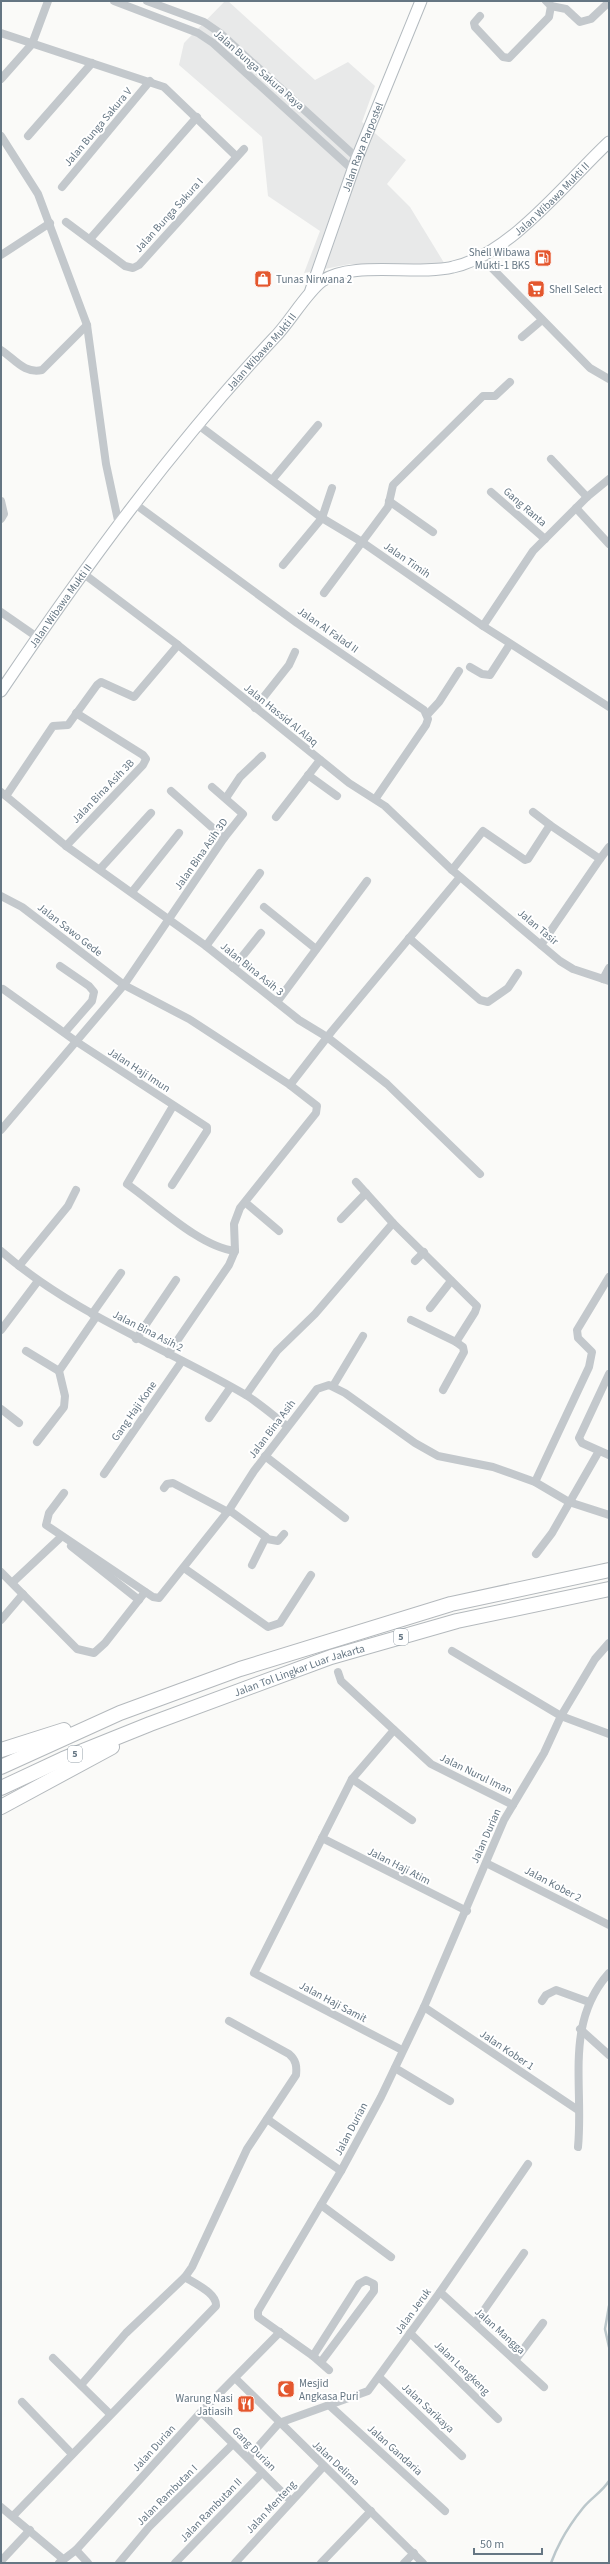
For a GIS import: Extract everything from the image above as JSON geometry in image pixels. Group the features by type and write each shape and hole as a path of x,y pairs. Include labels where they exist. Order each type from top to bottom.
{"highway":[{"name":"Jalan Tol Lingkar Luar Jakarta","path":"1,1767 120,1713 240,1669 451,1604 609,1570"},
{"name":"Jalan Tol Lingkar Luar Jakarta","path":"1,1788 63,1759 150,1724 331,1657 457,1621 609,1589"},
{"path":"1,1750 120,1713"},
{"path":"1,1807 98,1755 150,1724"}],"main road":[{"name":"Jalan Raya Parpostel","path":"309,296 357,158 421,1"},
{"name":"Jalan Wibawa Mukti II","path":"1,691 37,637 119,525 197,424 228,388 290,322 321,282 337,274 367,270 442,270 468,263 481,257 531,220 609,142"}],"street":[{"path":"1,79 32,44 48,1"},
{"name":"Jalan Bunga Sakura Raya","path":"114,1 198,33 212,43 353,170"},
{"name":"Jalan Bunga Sakura Raya","path":"147,1 204,22 220,34 357,158"},
{"path":"480,16 474,23 475,27 503,57 509,58 549,17 548,4 566,9 575,20 585,22 609,2"},
{"path":"1,34 150,81 164,87 197,116 236,156"},
{"path":"212,43 220,34"},
{"path":"28,136 92,63"},
{"name":"Jalan Bunga Sakura V","path":"62,187 150,81"},
{"path":"283,106 290,97"},
{"path":"90,239 197,116"},
{"path":"1,136 38,194 87,325 106,464 119,525"},
{"name":"Jalan Bunga Sakura I","path":"66,222 125,266 133,268 139,265 236,156 244,149"},
{"path":"1,255 50,223"},
{"path":"481,257 590,368 609,379"},
{"path":"522,337 542,320"},
{"path":"1,350 26,370 34,372 42,370 87,325"},
{"path":"324,593 362,542 389,501 393,485 483,396 495,396 510,382"},
{"name":"Jalan Timih","path":"197,424 322,518 362,542 510,644 609,707"},
{"path":"272,480 318,426"},
{"path":"551,459 587,497"},
{"path":"484,626 533,551 587,497 609,480"},
{"path":"283,565 322,518 332,488"},
{"name":"Gang Ranta","path":"491,492 545,539"},
{"path":"1,501 4,507 4,514 1,519"},
{"path":"389,501 433,532"},
{"name":"Jalan Al Falad II","path":"135,504 297,623 419,706 427,715"},
{"path":"576,508 609,544"},
{"name":"Jalan Hassid Al Alaq","path":"84,574 178,645 349,783 376,798 460,877"},
{"path":"1,612 37,637"},
{"path":"470,667 482,674 490,675 510,644"},
{"path":"3,794 53,726 66,726 101,682 134,697 178,645"},
{"path":"255,708 289,665 295,652"},
{"path":"376,798 426,725 427,715 439,702 459,671"},
{"name":"Jalan Bina Asih 3B","path":"66,846 144,765 146,760 143,755 76,713"},
{"path":"226,798 240,777 262,756"},
{"path":"276,817 320,760"},
{"path":"308,775 337,796"},
{"name":"Jalan Bina Asih 3D","path":"1,1130 124,985 169,921 224,838 243,814 212,787"},
{"path":"171,791 224,838"},
{"name":"Jalan Bina Asih 3","path":"3,794 66,846 206,946 276,1002 327,1037 396,1093 480,1174"},
{"path":"533,812 550,825 604,859"},
{"path":"100,869 151,813"},
{"path":"452,870 483,831 526,860 550,825"},
{"path":"132,892 179,833"},
{"path":"541,945 604,859 609,847"},
{"path":"206,946 260,873"},
{"path":"290,1085 327,1037 460,877"},
{"name":"Jalan Tasir","path":"460,877 541,945 573,969 606,980"},
{"path":"276,1002 366,881"},
{"name":"Jalan Sawo Gede","path":"1,896 22,907 124,985 189,1019 315,1102 317,1106 316,1113 246,1203"},
{"path":"264,907 316,949"},
{"path":"233,968 261,933"},
{"path":"409,938 480,1000 488,1002 499,995 518,973"},
{"path":"60,966 89,986 94,992 92,1001 65,1032"},
{"path":"606,980 609,968"},
{"name":"Jalan Haji Imun","path":"3,990 65,1032 77,1042 207,1127 207,1131 172,1185"},
{"path":"173,1106 127,1184 198,1236 223,1249 235,1251"},
{"path":"356,1182 393,1223 477,1306 476,1312 456,1342"},
{"path":"19,1266 68,1206 76,1190"},
{"path":"341,1219 366,1193"},
{"path":"168,1354 229,1265 235,1251 235,1220 240,1208 246,1203 278,1231"},
{"path":"246,1396 277,1351 315,1314 393,1223"},
{"name":"Jalan Bina Asih 2","path":"1,1251 38,1281 94,1316 246,1396 287,1426"},
{"path":"415,1261 424,1252"},
{"path":"58,1371 121,1273"},
{"path":"535,1482 589,1367 592,1352 578,1338 577,1330 609,1276"},
{"path":"136,1339 176,1280"},
{"path":"1,1330 38,1281"},
{"path":"430,1308 451,1281"},
{"path":"411,1320 456,1342 463,1347 464,1352 443,1390"},
{"path":"363,1336 333,1386 415,1443 438,1456 493,1467 535,1482 568,1502 609,1515"},
{"path":"26,1350 58,1371 65,1396 64,1407 37,1442"},
{"name":"Gang Haji Kone","path":"104,1474 182,1361"},
{"path":"609,1374 579,1438 582,1442 609,1455"},
{"name":"Jalan Bina Asih","path":"64,1493 48,1513 45,1522 61,1537 86,1550 145,1592 153,1597 161,1597 228,1511 265,1456 317,1389 323,1386 333,1386"},
{"path":"209,1418 230,1388"},
{"path":"1,1409 19,1423"},
{"path":"536,1554 552,1533 568,1502 599,1451"},
{"path":"265,1456 345,1518"},
{"path":"164,1488 167,1484 173,1483 228,1511 264,1534 267,1539 278,1541 284,1534"},
{"path":"13,1582 61,1537"},
{"path":"252,1565 267,1539"},
{"path":"69,1545 140,1600"},
{"path":"184,1568 268,1627 280,1623 311,1575"},
{"path":"1,1572 13,1582 77,1649 94,1653 140,1600 145,1592"},
{"path":"1,1620 23,1594"},
{"name":"Jalan Durian","path":"1,2507 30,2530 61,2561 76,2550 201,2412 280,2332 258,2317 258,2311 341,2171 395,2068 467,1911 498,1834 513,1804 544,1753 561,1716 595,1659 609,1643"},
{"path":"452,1652 561,1716 609,1734"},
{"name":"Jalan Nurul Iman","path":"338,1672 341,1681 424,1758 442,1771 513,1804"},
{"path":"322,1838 352,1779 394,1730"},
{"path":"352,1779 412,1820"},
{"name":"Jalan Haji Atim","path":"322,1838 467,1911"},
{"name":"Jalan Haji Samit","path":"322,1838 254,1973 402,2050"},
{"name":"Jalan Kober 2","path":"486,1863 609,1925"},
{"path":"578,2146 580,2122 578,2110 577,2054 580,2030 589,2002 609,1973"},
{"path":"542,2001 546,1995 556,1990 589,2002"},
{"name":"Jalan Kober 1","path":"424,2007 578,2110"},
{"path":"81,2385 126,2333 185,2278 196,2260 247,2149 296,2075 297,2066 294,2058 229,2022"},
{"path":"580,2030 609,2055"},
{"path":"395,2068 450,2101"},
{"path":"267,2120 341,2171"},
{"name":"Jalan Jeruk","path":"279,2423 368,2391 440,2292 528,2164"},
{"path":"321,2205 391,2257"},
{"path":"475,2323 524,2253"},
{"path":"13,2516 216,2306 216,2301 212,2295 185,2278"},
{"path":"313,2356 359,2284 366,2280 374,2284 374,2291 321,2362"},
{"name":"Jalan Mangga","path":"440,2292 544,2387"},
{"path":"516,2360 543,2323"},
{"path":"280,2332 321,2362 329,2370"},
{"name":"Jalan Lengkeng","path":"410,2333 498,2419"},
{"path":"53,2358 110,2414"},
{"name":"Jalan Sarikaya","path":"379,2377 462,2456"},
{"name":"Jalan Delima","path":"236,2378 323,2467 371,2511 423,2563"},
{"path":"22,2402 72,2454"},
{"name":"Jalan Gandaria","path":"329,2405 445,2511"},
{"name":"Gang Durian","path":"201,2412 291,2502"},
{"path":"248,2458 279,2423"},
{"name":"Jalan Rambutan I","path":"119,2563 149,2527 233,2444"},
{"name":"Jalan Menteng","path":"234,2563 323,2467"},
{"name":"Jalan Rambutan II","path":"175,2563 262,2473"},
{"path":"321,2563 371,2511"},
{"path":"1,2561 30,2530"},
{"path":"76,2550 88,2563"},
{"path":"404,2563 414,2553"}],"shaded area":[{"path":"225,1 228,1 315,80 348,62 375,86 362,122 406,160 387,184 410,207 446,266 350,264 304,273 320,231 268,196 262,137 179,65 184,43"}],"waterway":[{"path":"609,2306 605,2329 609,2347"},
{"path":"551,2563 565,2534 586,2504 609,2481"}],"place":[{"name":"Shell Wibawa Mukti-1 BKS","path":"543,258"},
{"name":"Tunas Nirwana 2","path":"263,279"},
{"name":"Shell Select","path":"536,289"},
{"name":"Mesjid Angkasa Puri","path":"286,2389"},
{"name":"Warung Nasi Jatiasih","path":"246,2404"}]}
